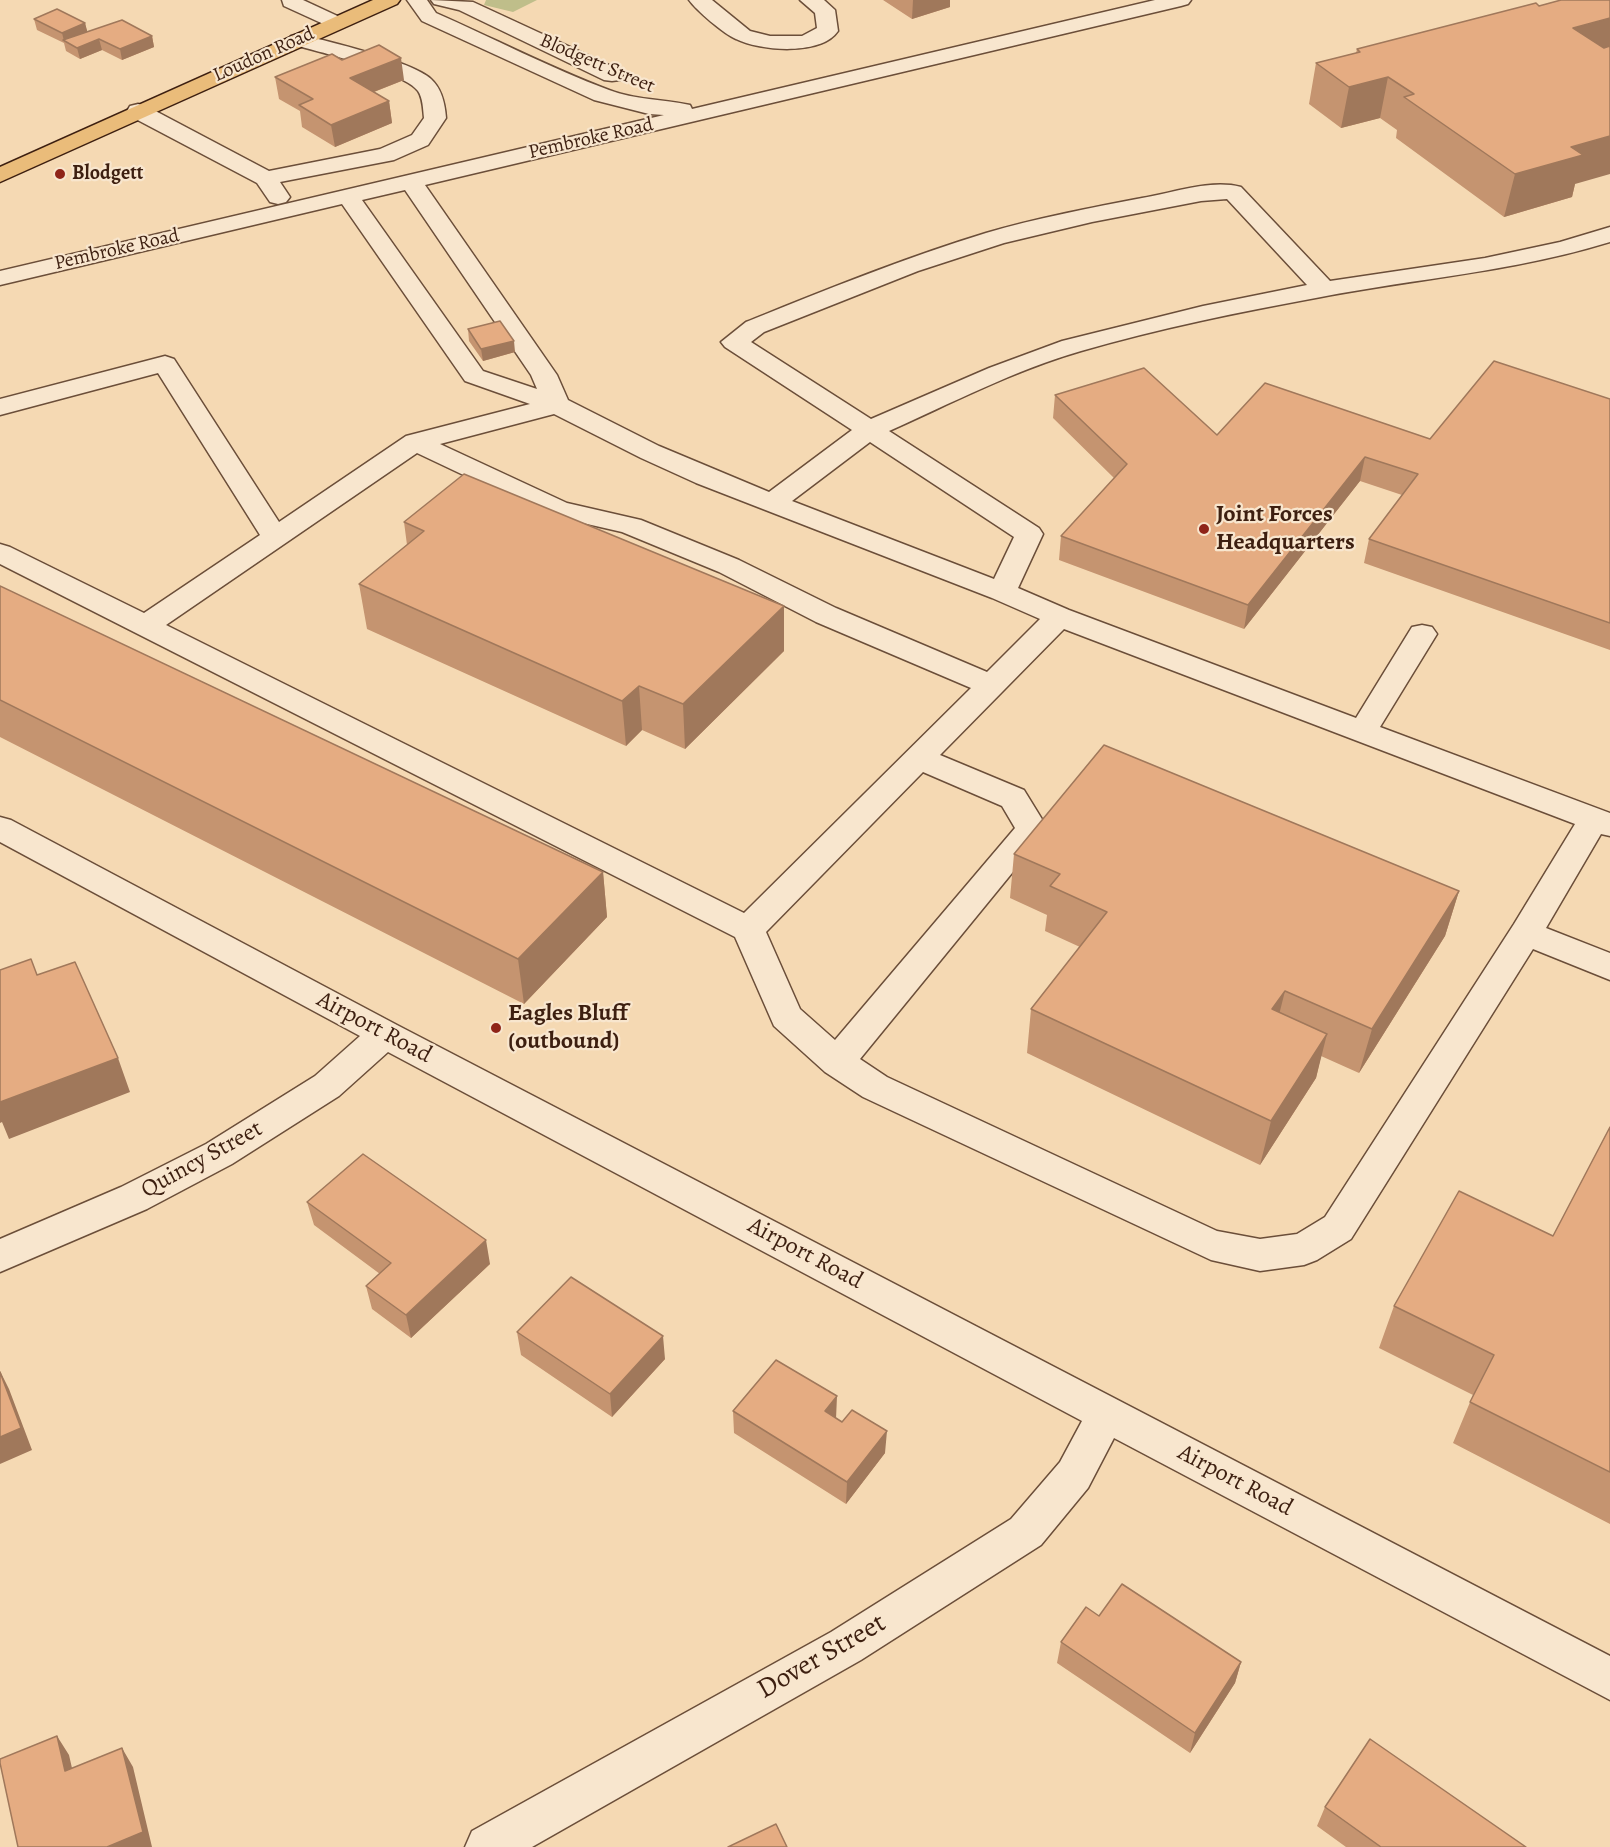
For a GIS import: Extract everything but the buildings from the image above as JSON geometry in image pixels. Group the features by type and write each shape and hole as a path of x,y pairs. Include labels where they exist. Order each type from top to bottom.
{"main road":[{"name":"Loudon Road","path":"0,175 138,111 390,0"},
{"name":"Loudon Road","path":"0,154 138,111"}],"street":[{"name":"Blodgett Street","path":"417,0 429,16 589,89 631,104 667,110 707,109 755,100"},
{"name":"Blodgett Street","path":"441,0 466,6 614,76 643,87 684,96 755,100"},
{"path":"699,0 743,35 819,54 846,80"},
{"path":"810,0 825,10 828,31 819,54"},
{"name":"Pembroke Road","path":"0,278 411,182 445,149 755,100 1181,0"},
{"path":"291,1 337,23"},
{"path":"298,40 393,69 422,82 433,97 435,118 445,149"},
{"path":"589,89 614,76"},
{"path":"138,111 266,178 287,211"},
{"path":"266,178 386,155 420,140 445,149"},
{"path":"411,182 544,375 557,405"},
{"path":"1002,592 1029,534 734,342 755,327 909,266 996,238 1092,215 1201,194 1233,192 1324,289"},
{"path":"0,553 748,929 786,1017 837,1062 875,1087 1211,1245 1260,1255 1304,1249 1338,1228 1526,933 1602,822 1059,617 1002,592 772,503 650,452 557,405 474,376 348,196"},
{"path":"772,503 869,430 998,373 1071,346 1203,313 1324,289 1485,265 1565,248 1610,234"},
{"path":"0,407 165,364 275,537"},
{"path":"145,626 415,442 557,405"},
{"path":"415,442 558,509 631,526 729,566 826,615 992,685"},
{"path":"748,929 1059,617"},
{"path":"1362,732 1422,634"},
{"path":"837,1062 1032,829 1013,798 918,758"},
{"name":"Airport Road","path":"0,828 385,1034 1610,1678"},
{"path":"1526,933 1610,967"},
{"name":"Quincy Street","path":"0,1256 134,1198 219,1154 327,1086 385,1034"},
{"name":"Dover Street","path":"488,1847 846,1646 1026,1532 1074,1475 1107,1413"}],"shaded area":[{"path":"486,0 537,0 513,12 484,5"}],"place":[{"name":"Blodgett","path":"60,174"},
{"name":"Joint Forces Headquarters","path":"1204,529"},
{"name":"Eagles Bluff (outbound)","path":"496,1028"}]}
